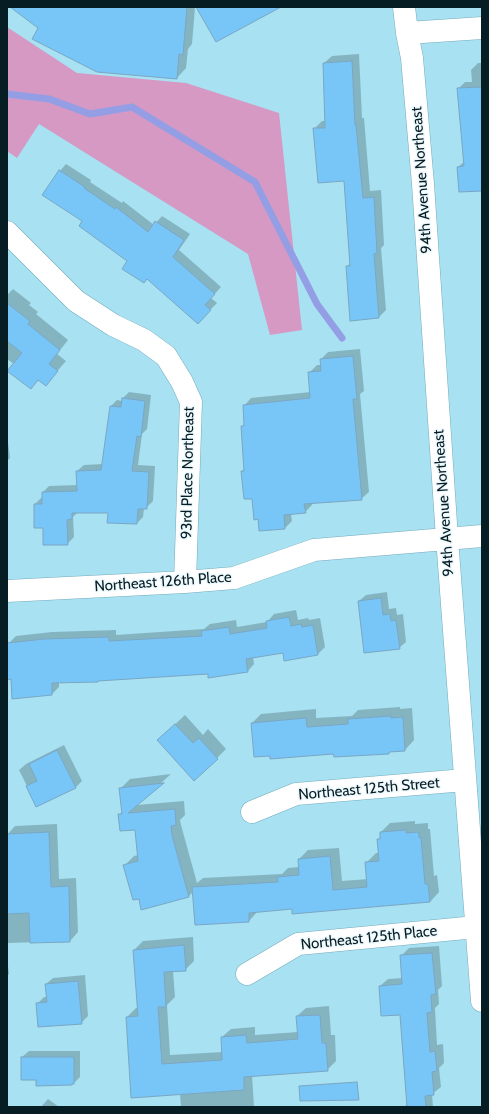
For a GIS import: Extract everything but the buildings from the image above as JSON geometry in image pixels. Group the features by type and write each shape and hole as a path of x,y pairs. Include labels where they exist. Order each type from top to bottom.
{"street":[{"name":"94th Avenue Northeast","path":"404,7 412,58 423,184 447,538 482,1000"},
{"path":"407,33 482,28"},
{"name":"93rd Place Northeast","path":"7,232 76,301 113,325 144,340 166,356 182,382 191,402 185,582"},
{"name":"Northeast 126th Place","path":"7,591 234,578 314,550 482,536"},
{"name":"Northeast 125th Street","path":"252,812 296,794 465,780"},
{"name":"Northeast 125th Place","path":"247,974 298,944 476,927"}],"shaded area":[{"path":"7,27 77,73 186,83 279,113 302,330 270,335 248,254 39,124 17,158 7,151"}],"waterway":[{"path":"7,94 49,99 90,114 132,107 255,182 317,304 342,338"}]}
